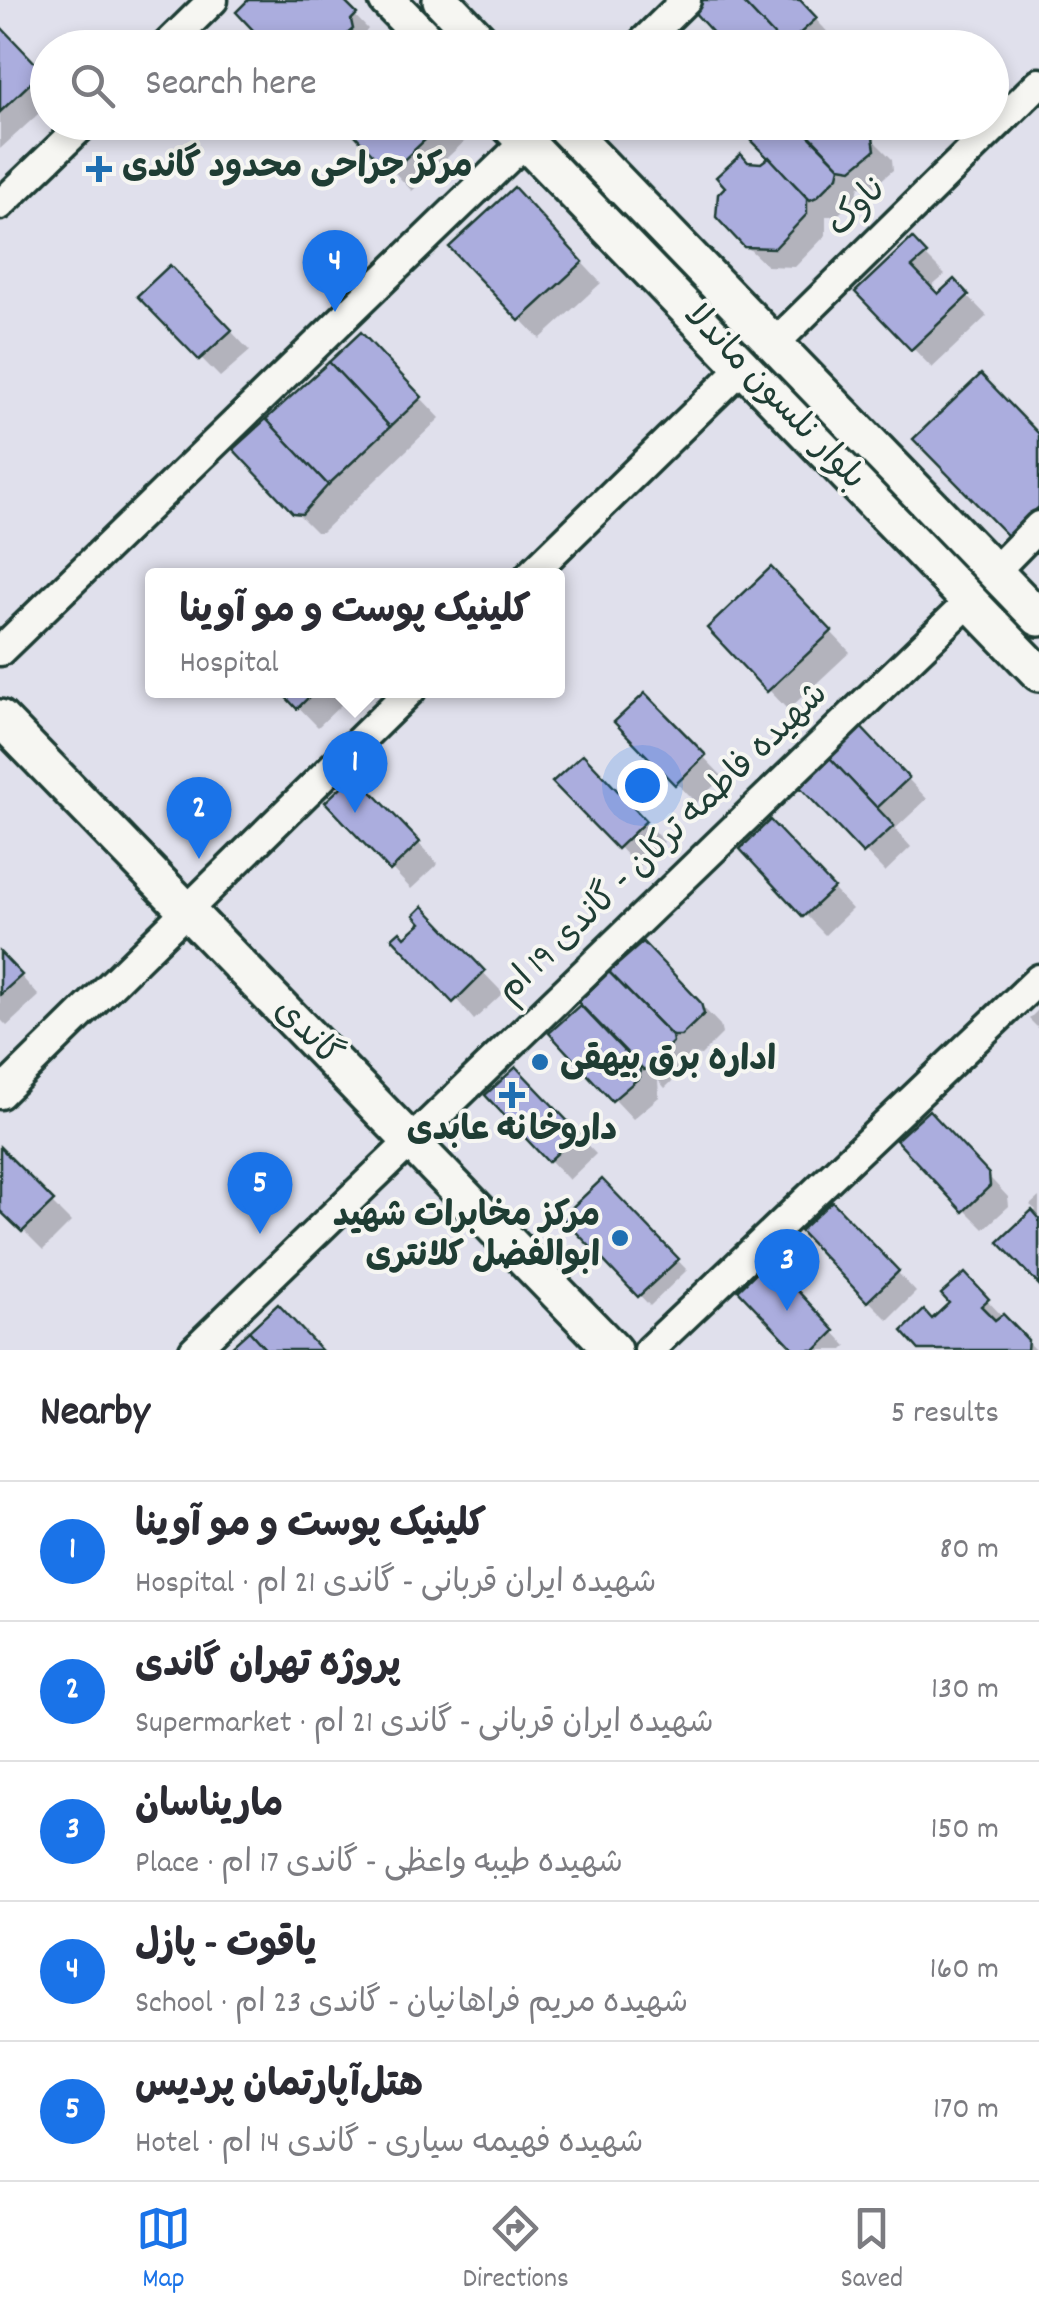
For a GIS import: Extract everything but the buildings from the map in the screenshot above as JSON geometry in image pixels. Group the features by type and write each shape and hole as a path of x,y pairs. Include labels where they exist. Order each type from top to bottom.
{"main road":[{"path":"388,0 417,30"},
{"path":"441,0 470,30"},
{"name":"بلوار نلسون ماندلا","path":"523,140 1039,673"},
{"name":"بلوار نلسون ماندلا","path":"577,140 1039,618"},
{"name":"گاندی","path":"0,718 612,1350"}],"street":[{"path":"182,30 213,0"},
{"path":"655,30 686,0"},
{"name":"ناوک","path":"1009,113 1039,83"},
{"path":"0,205 67,140"},
{"path":"0,651 507,140"},
{"name":"ناوک","path":"774,344 981,140"},
{"path":"537,568 742,367"},
{"path":"994,572 1039,526"},
{"name":"شهیده فاطمه ترکان - گاندی 19 ام","path":"194,1350 970,601"},
{"path":"0,1094 404,698"},
{"path":"649,1350 1039,979"}],"place":[{"name":"مرکز جراحی محدود گاندی","path":"99,169"},
{"name":"یاقوت - پازل","path":"335,312"},
{"name":"کلینیک پوست و مو آوینا","path":"355,813"},
{"name":"پروژه تهران گاندی","path":"199,859"},
{"name":"اداره برق بیهقی","path":"540,1062"},
{"name":"داروخانه عابدی","path":"512,1095"},
{"name":"هتل‌آپارتمان پردیس","path":"260,1234"},
{"name":"مرکز مخابرات شهید ابوالفضل کلانتری","path":"620,1238"},
{"name":"ماریناسان","path":"787,1311"}]}
